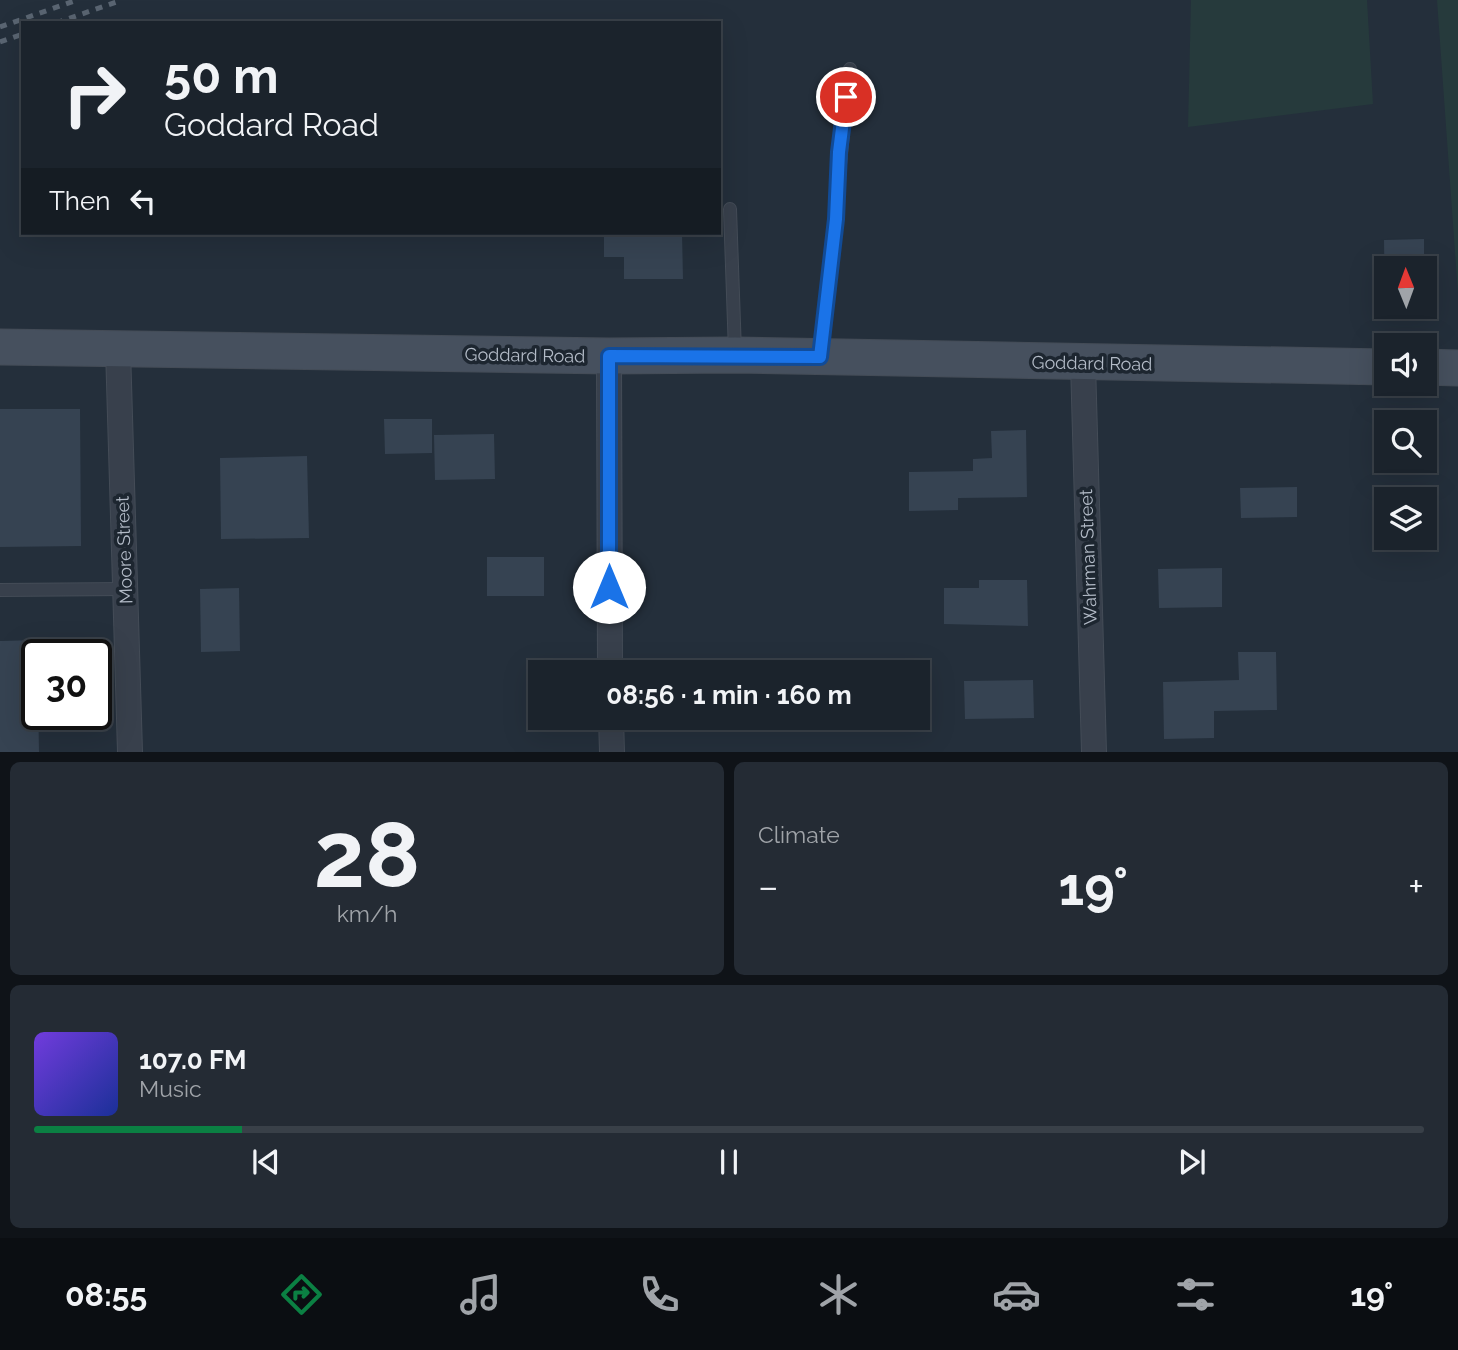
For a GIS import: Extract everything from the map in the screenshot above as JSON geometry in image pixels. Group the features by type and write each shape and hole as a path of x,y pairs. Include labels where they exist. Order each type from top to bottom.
{"main road":[{"name":"Goddard Road","path":"0,347 609,356 735,355 1374,367"},
{"path":"1437,367 1458,368"}],"street":[{"name":"Moore Street","path":"118,349 130,751"},
{"path":"609,356 610,660"},
{"name":"Wahrman Street","path":"1083,363 1094,751"},
{"path":"611,730 612,751"}],"lane":[{"path":"820,357 836,219 839,152 850,69"},
{"path":"730,208 735,355"},
{"path":"0,590 125,589"}],"green space":[{"path":"1191,0 1367,0 1373,104 1188,127"},
{"path":"1437,0 1458,0 1458,294"}],"building":[{"path":"604,235 682,235 683,279 624,279 624,257 604,257"},
{"path":"1424,239 1424,256 1384,256 1384,240"},
{"path":"0,409 80,409 81,546 0,547"},
{"path":"384,419 432,419 432,453 385,454"},
{"path":"1026,430 1027,497 958,498 958,510 909,511 909,472 973,471 973,459 992,458 991,431"},
{"path":"494,434 495,479 435,480 434,435"},
{"path":"307,456 309,538 221,539 220,458"},
{"path":"1297,487 1297,517 1241,518 1240,488"},
{"path":"487,557 544,557 544,596 487,596"},
{"path":"1222,568 1222,607 1159,608 1158,569"},
{"path":"979,580 1027,580 1028,626 944,624 944,588 979,588"},
{"path":"239,588 240,651 201,652 200,589"},
{"path":"21,640 21,730 39,730 39,752 0,752 0,641"},
{"path":"1238,652 1276,652 1277,710 1214,711 1214,738 1164,739 1163,682 1239,680"},
{"path":"1033,680 1034,718 965,719 964,681"}],"railway":[{"path":"0,27 77,0"},
{"path":"62,21 122,0"},
{"path":"0,42 21,35"}],"route":[{"path":"609,587 609,356 820,357 828,304 839,152 846,97"}]}
